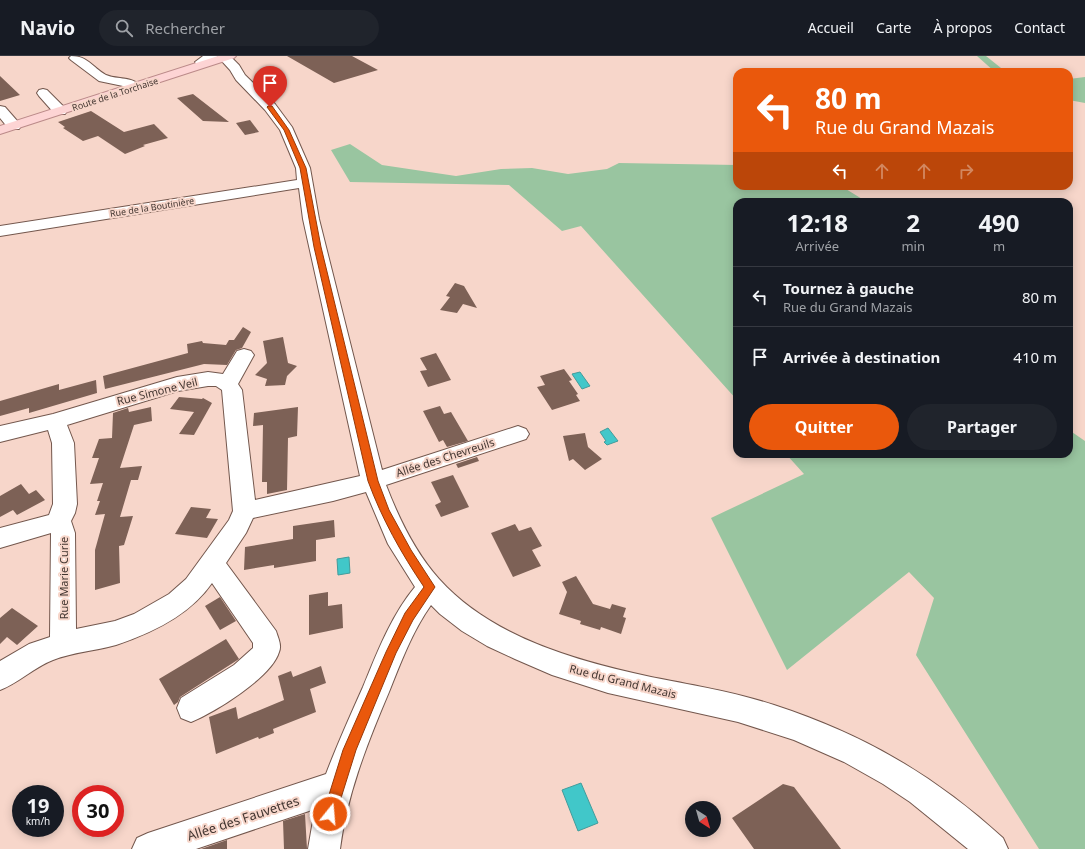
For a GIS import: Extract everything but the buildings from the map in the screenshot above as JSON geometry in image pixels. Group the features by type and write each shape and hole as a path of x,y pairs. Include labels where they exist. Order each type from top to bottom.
{"main road":[{"name":"Route de la Torchaise","path":"0,130 135,87 206,61 228,57"}],"street":[{"name":"Rue du Grand Mazais","path":"228,57 240,77 270,107 286,130 303,168 304,183 327,289 373,481 384,510 407,553 430,587 473,623 506,642 566,667 634,686 751,711 820,735 868,758 913,786 981,838 992,849"},
{"path":"75,58 103,78 127,83 135,87"},
{"name":"Rue du Grand Mazais","path":"206,61 240,77"},
{"path":"43,93 60,111"},
{"path":"0,110 14,126"},
{"name":"Rue de la Boutinière","path":"0,231 304,183"},
{"path":"0,677 39,652 63,644 115,633 142,623 178,602 195,587 238,526 245,511 232,390 228,384 244,355"},
{"name":"Rue Simone Veil","path":"0,434 55,421 91,408 177,384 208,379 220,380 228,384"},
{"name":"Rue Marie Curie","path":"55,421 63,443 65,504 58,522 62,526 63,533 63,644"},
{"name":"Allée des Chevreuils","path":"373,481 518,434"},
{"path":"245,511 333,492 373,481"},
{"path":"0,538 58,522"},
{"path":"191,708 248,671 262,660 267,651 266,640 212,562"},
{"path":"324,849 326,828 350,750 391,652 409,616 422,596 430,587"},
{"name":"Allée des Fauvettes","path":"148,849 338,786"}],"green space":[{"path":"977,56 986,56 1001,68 990,68"},
{"path":"1085,77 1085,103 1073,101 1073,78"},
{"path":"350,144 382,165 456,176 501,169 532,168 568,174 607,169 619,163 733,165 733,190 848,190 860,198 733,198 733,396 581,226 562,231 509,185 350,182 331,150"},
{"path":"1073,433 1085,441 1085,849 1039,849 916,655 934,598 909,572 787,670 711,518 804,474 790,458 1073,458"}],"water":[{"path":"580,372 590,386 582,389 572,374"},
{"path":"608,428 618,441 607,445 604,442 606,441 600,432"},
{"path":"349,557 350,573 338,575 337,559"},
{"path":"581,783 598,823 578,831 562,790"}],"route":[{"path":"270,107 286,130 303,168 304,183 317,247 373,481 384,510 407,553 430,587 422,596 409,616 391,652 350,750 330,814"}]}
